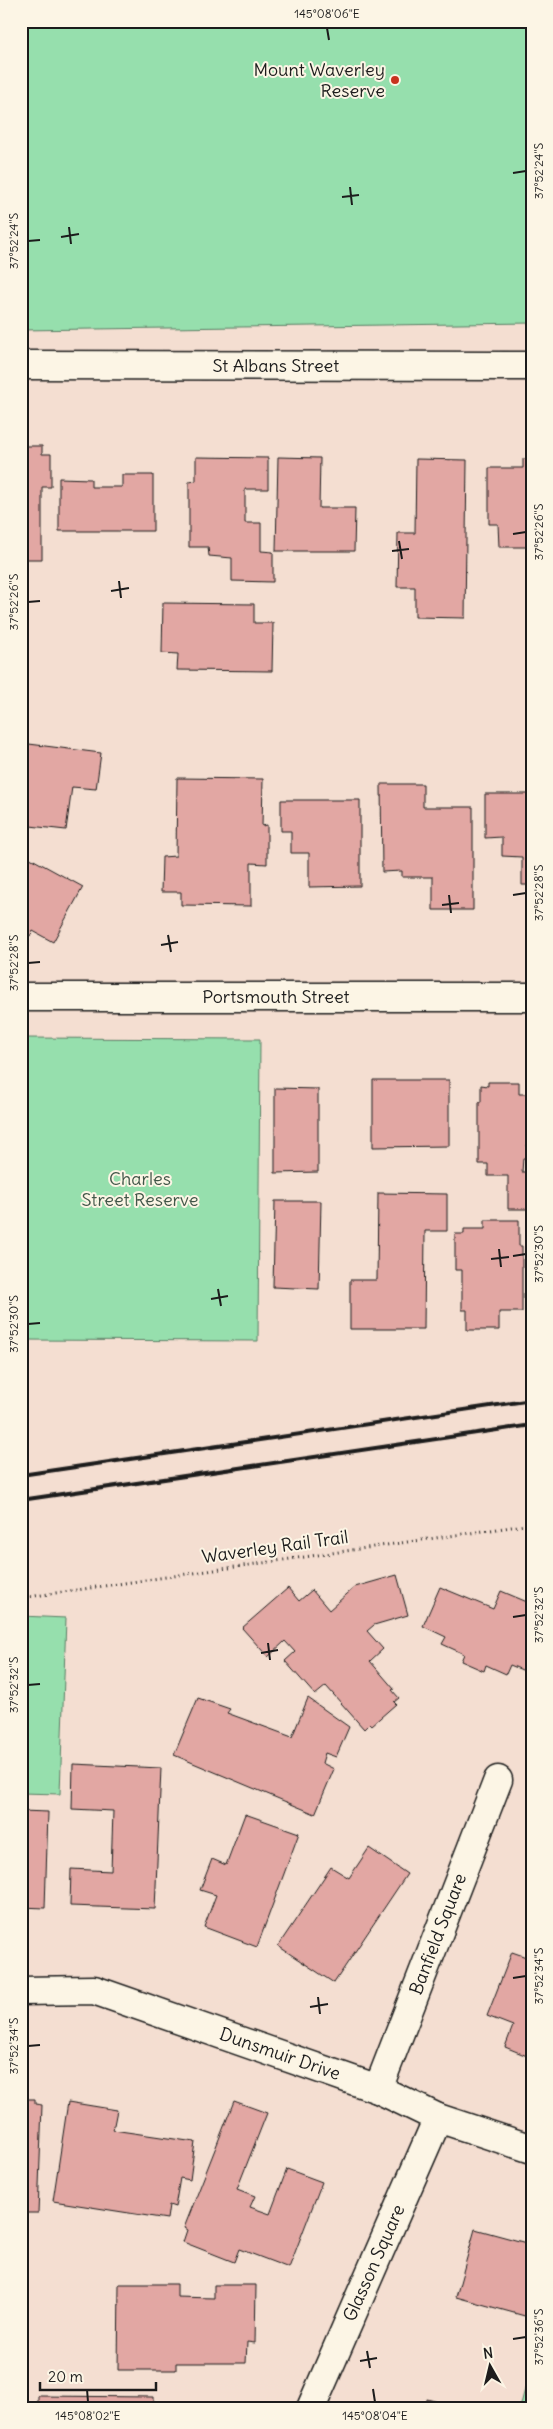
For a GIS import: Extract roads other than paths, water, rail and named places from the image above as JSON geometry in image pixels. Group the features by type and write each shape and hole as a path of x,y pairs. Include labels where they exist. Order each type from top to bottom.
{"street":[{"name":"St Albans Street","path":"21,365 532,366"},
{"name":"Portsmouth Street","path":"21,997 532,997"},
{"name":"Banfield Square","path":"378,2089 498,1780"},
{"name":"Dunsmuir Drive","path":"21,1991 94,1990 378,2089 438,2118 532,2149"},
{"name":"Glasson Square","path":"311,2408 438,2118"}],"railway":[{"path":"21,1475 532,1400"},
{"path":"21,1500 532,1425"}],"place":[{"name":"Mount Waverley Reserve","path":"395,80"}],"park label":[{"name":"Charles Street Reserve","path":"140,1189"}]}
